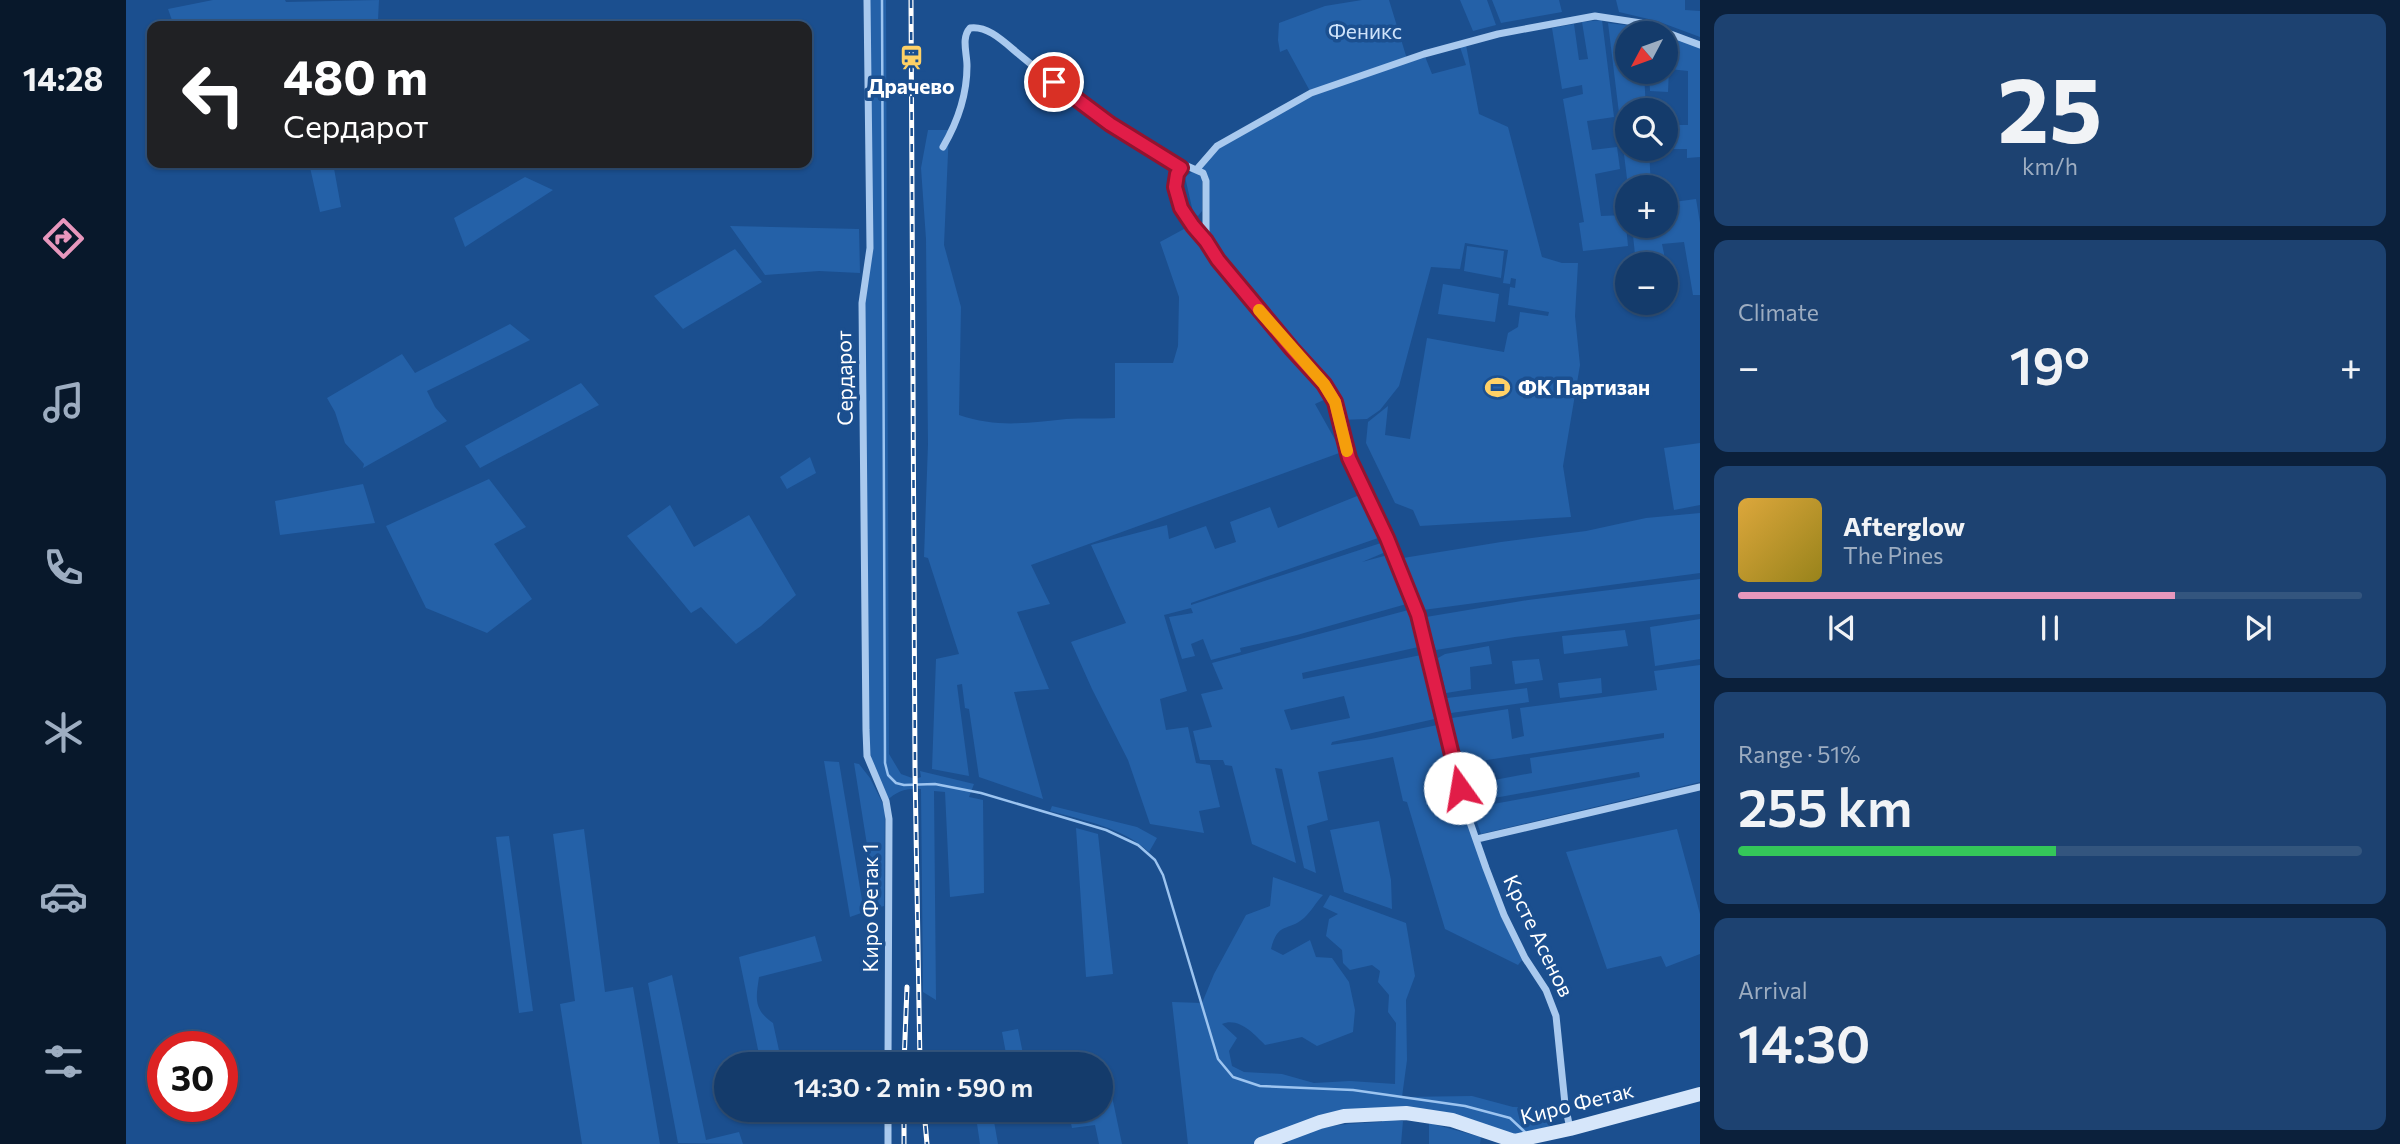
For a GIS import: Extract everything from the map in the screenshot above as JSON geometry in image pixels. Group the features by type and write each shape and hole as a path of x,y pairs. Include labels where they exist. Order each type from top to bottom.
{"main road":[{"name":"Киро Фетак","path":"1261,1144 1344,1116 1406,1113 1452,1120 1515,1142 1700,1094"}],"street":[{"name":"Сердарот","path":"867,0 870,248 862,303 867,756"},
{"path":"1197,169 1217,146 1311,93 1424,54 1498,34 1595,16 1641,23 1700,45"},
{"path":"943,147 953,131 967,81 966,32 976,27 1003,42 1110,124 1181,168 1187,166 1203,173 1206,181 1206,241"},
{"name":"Крсте Асенов","path":"1181,168 1175,187 1181,208 1218,260 1324,384 1335,402 1349,458 1387,538 1418,615 1460,788 1504,915 1525,958 1546,990 1556,1016 1570,1129"},
{"name":"Киро Фетак 1","path":"867,756 886,802 888,819 888,1052"},
{"path":"1477,839 1700,787"},
{"path":"888,1122 888,1144"}],"green space":[{"path":"213,0 379,0 378,20 364,21 172,21 168,9"},
{"path":"867,0 886,0 889,754 901,774 915,779 921,777 920,771 974,784 969,797 983,800 984,893 950,897 945,792 934,791 936,1000 923,992 921,789 902,791 886,801 867,756 862,303 870,248"},
{"name":"Феникс","path":"1362,0 1389,0 1407,59 1424,54 1432,74 1466,65 1460,47 1466,45 1479,114 1508,127 1542,257 1562,263 1578,263 1575,316 1580,365 1563,466 1571,517 1420,526 1413,510 1395,503 1366,443 1368,422 1388,406 1385,435 1410,439 1427,338 1504,352 1508,333 1518,327 1520,312 1548,316 1549,312 1508,305 1510,287 1515,288 1516,279 1511,278 1510,284 1503,283 1508,250 1465,243 1460,269 1431,267 1399,386 1380,410 1367,419 1340,420 1335,402 1206,241 1206,181 1197,169 1211,151 1311,93 1287,49 1280,52 1279,23 1325,6"},
{"path":"1460,0 1487,0 1496,25 1473,31"},
{"path":"1492,0 1559,0 1562,12 1501,23"},
{"path":"1616,0 1685,0 1685,10 1700,11 1700,37 1678,29 1678,21 1657,21 1619,12"},
{"path":"1602,20 1614,117 1587,121 1592,150 1615,147 1615,161 1619,161 1620,169 1595,174 1601,216 1615,215 1615,238 1627,238 1628,246 1583,251 1579,223 1584,222 1563,99 1583,94 1582,85 1562,89 1552,28 1574,24 1579,60 1588,59 1582,22"},
{"path":"1608,23 1615,24 1615,80"},
{"path":"1678,39 1700,46 1700,157 1687,158 1687,149 1678,149 1678,125 1688,125 1688,71 1678,70"},
{"path":"1615,84 1645,84 1645,98 1617,98"},
{"path":"1650,84 1668,84 1668,92 1650,91"},
{"path":"928,130 949,130 944,245 961,307 959,415 987,422 1012,423 1115,418 1115,363 1173,363 1178,346 1179,297 1160,242 1184,229 1201,238 1322,386 1328,398 1315,404 1342,452 1031,565 1050,604 1017,612 1049,689 1014,692 1043,799 979,777 969,709 965,708 962,684 957,685 969,776 932,769 936,659 959,654 928,558 924,557 928,444 926,239 921,168"},
{"path":"1625,161 1650,161 1650,175 1627,175"},
{"path":"310,168 334,168 341,207 320,212"},
{"path":"1192,172 1198,173 1202,179 1202,211 1198,216 1193,212 1185,177"},
{"path":"525,177 553,190 465,247 454,218"},
{"path":"1696,199 1700,223 1700,295 1693,295 1684,242 1662,244 1664,252 1635,252 1633,238 1678,238 1678,201"},
{"path":"730,226 859,229 860,273 819,271 765,275"},
{"path":"1467,246 1504,251 1501,278 1464,271"},
{"path":"735,249 762,282 683,329 654,296"},
{"path":"1443,284 1499,294 1495,322 1438,314"},
{"path":"510,324 530,340 427,391 435,407 447,421 363,468 364,464 345,443 335,412 327,398 402,354 415,373"},
{"path":"581,383 599,405 480,468 465,446"},
{"path":"1700,443 1700,505 1674,510 1664,448"},
{"path":"810,457 816,473 787,489 780,477"},
{"path":"489,479 526,527 494,544 532,599 487,633 426,608 386,526"},
{"path":"363,484 375,523 280,535 275,501"},
{"path":"1362,494 1381,537 1191,605 1384,542 1388,551 1362,562 1388,555 1410,603 1240,648 1241,652 1211,660 1203,639 1191,644 1195,656 1182,659 1169,617 1193,613 1191,608 1164,615 1187,691 1160,699 1166,730 1188,727 1196,763 1210,765 1220,807 1199,811 1204,833 1150,824 1128,760 1071,642 1126,623 1091,545 1167,525 1169,539 1206,526 1215,549 1236,542 1230,522 1270,507 1278,528"},
{"path":"670,505 694,547 749,515 796,595 736,644 701,607 691,613 627,536"},
{"path":"1700,513 1700,573 1423,610 1403,558 1586,531 1646,518"},
{"path":"1700,579 1700,614 1515,637 1436,650 1426,617 1528,600"},
{"path":"1412,609 1423,646 1302,673 1303,679 1426,654 1439,718 1332,742 1331,745 1442,724 1475,845 1522,960 1518,965 1445,929 1407,802 1403,801 1393,757 1318,772 1328,820 1307,826 1316,873 1304,868 1282,769 1275,768 1296,863 1252,844 1232,766 1225,765 1223,760 1200,760 1193,731 1212,727 1201,694 1223,689 1212,663","holes":["1344,696 1350,718 1291,730 1284,710"]},
{"path":"1700,619 1700,659 1655,666 1650,627"},
{"path":"1625,630 1628,646 1564,654 1562,636"},
{"path":"1489,646 1492,664 1470,667 1471,689 1446,693 1438,658 1445,654"},
{"path":"1539,659 1543,680 1515,684 1512,661"},
{"path":"1700,665 1700,782 1481,834 1472,808 1640,777 1639,772 1472,802 1461,769 1485,765 1489,781 1532,773 1530,758 1664,738 1664,733 1461,764 1452,718 1508,709 1512,739 1524,736 1520,708 1657,690 1654,671"},
{"path":"1601,678 1602,693 1560,698 1558,683"},
{"path":"1527,688 1529,702 1451,713 1447,698"},
{"path":"824,761 839,762 864,912 850,917"},
{"path":"854,763 859,764 870,778 885,808 884,906 877,908"},
{"path":"1052,806 1137,827 1157,838 1149,852 1115,831 1050,811"},
{"path":"1379,821 1391,880 1392,909 1344,892 1330,830"},
{"path":"1076,828 1098,834 1113,974 1086,977"},
{"path":"584,829 605,992 633,987 660,1144 582,1144 560,1004 575,1001 553,834"},
{"path":"1677,829 1700,914 1700,954 1666,967 1661,956 1607,969 1566,852"},
{"path":"509,836 533,1011 519,1013 496,837"},
{"path":"1273,877 1323,895 1304,918 1277,934 1271,949 1283,955 1310,940 1316,957 1332,958 1349,982 1355,1010 1353,1032 1317,1046 1302,1037 1265,1045 1240,1025 1228,1022 1222,1024 1237,1038 1229,1051 1232,1066 1244,1072 1282,1074 1314,1083 1350,1081 1395,1084 1396,1023 1388,1012 1389,995 1378,982 1380,971 1372,965 1350,970 1343,963 1342,950 1326,936 1329,919 1338,914 1323,907 1330,895 1406,923 1415,976 1406,1000 1407,1060 1402,1097 1472,1096 1513,1107 1560,1108 1555,1121 1545,1129 1519,1138 1468,1119 1356,1114 1261,1144 1188,1144 1172,1002 1202,1003 1214,974 1246,915 1270,906"},
{"path":"815,936 822,961 759,977 757,1003 762,1013 773,1023 779,1052 759,1052 739,957"},
{"path":"672,975 706,1140 739,1132 743,1144 678,1143 648,983"},
{"path":"1018,1029 1023,1052 1006,1052 1002,1032"},
{"path":"1113,1101 1122,1144 1099,1144 1095,1125 1072,1128 1071,1122 1113,1122"},
{"path":"1382,1119 1403,1121 1401,1144 1288,1144 1287,1141 1323,1128 1382,1122"},
{"path":"977,1122 994,1122 998,1144 980,1144"},
{"path":"1429,1123 1481,1137 1480,1144 1429,1144"}],"waterway":[{"path":"882,0 885,763 888,775 896,783 904,785 935,784 981,793 1106,830 1138,845 1155,860 1163,875 1218,1059 1233,1077 1260,1086 1353,1090 1465,1106 1510,1118 1526,1133"}],"railway":[{"path":"911,0 915,770 920,1052"},
{"path":"904,1052 907,987"},
{"path":"904,1122 904,1144"},
{"path":"925,1122 927,1144"}],"slow traffic":[{"path":"1259,310 1324,384 1335,402 1347,451"}],"place":[{"name":"Драчево","path":"911,58"},
{"name":"ФК Партизан","path":"1498,388"}],"route":[{"path":"1054,82 1110,124 1181,168 1175,187 1181,208 1218,260 1324,384 1335,402 1349,458 1387,538 1418,615 1460,788"}]}
